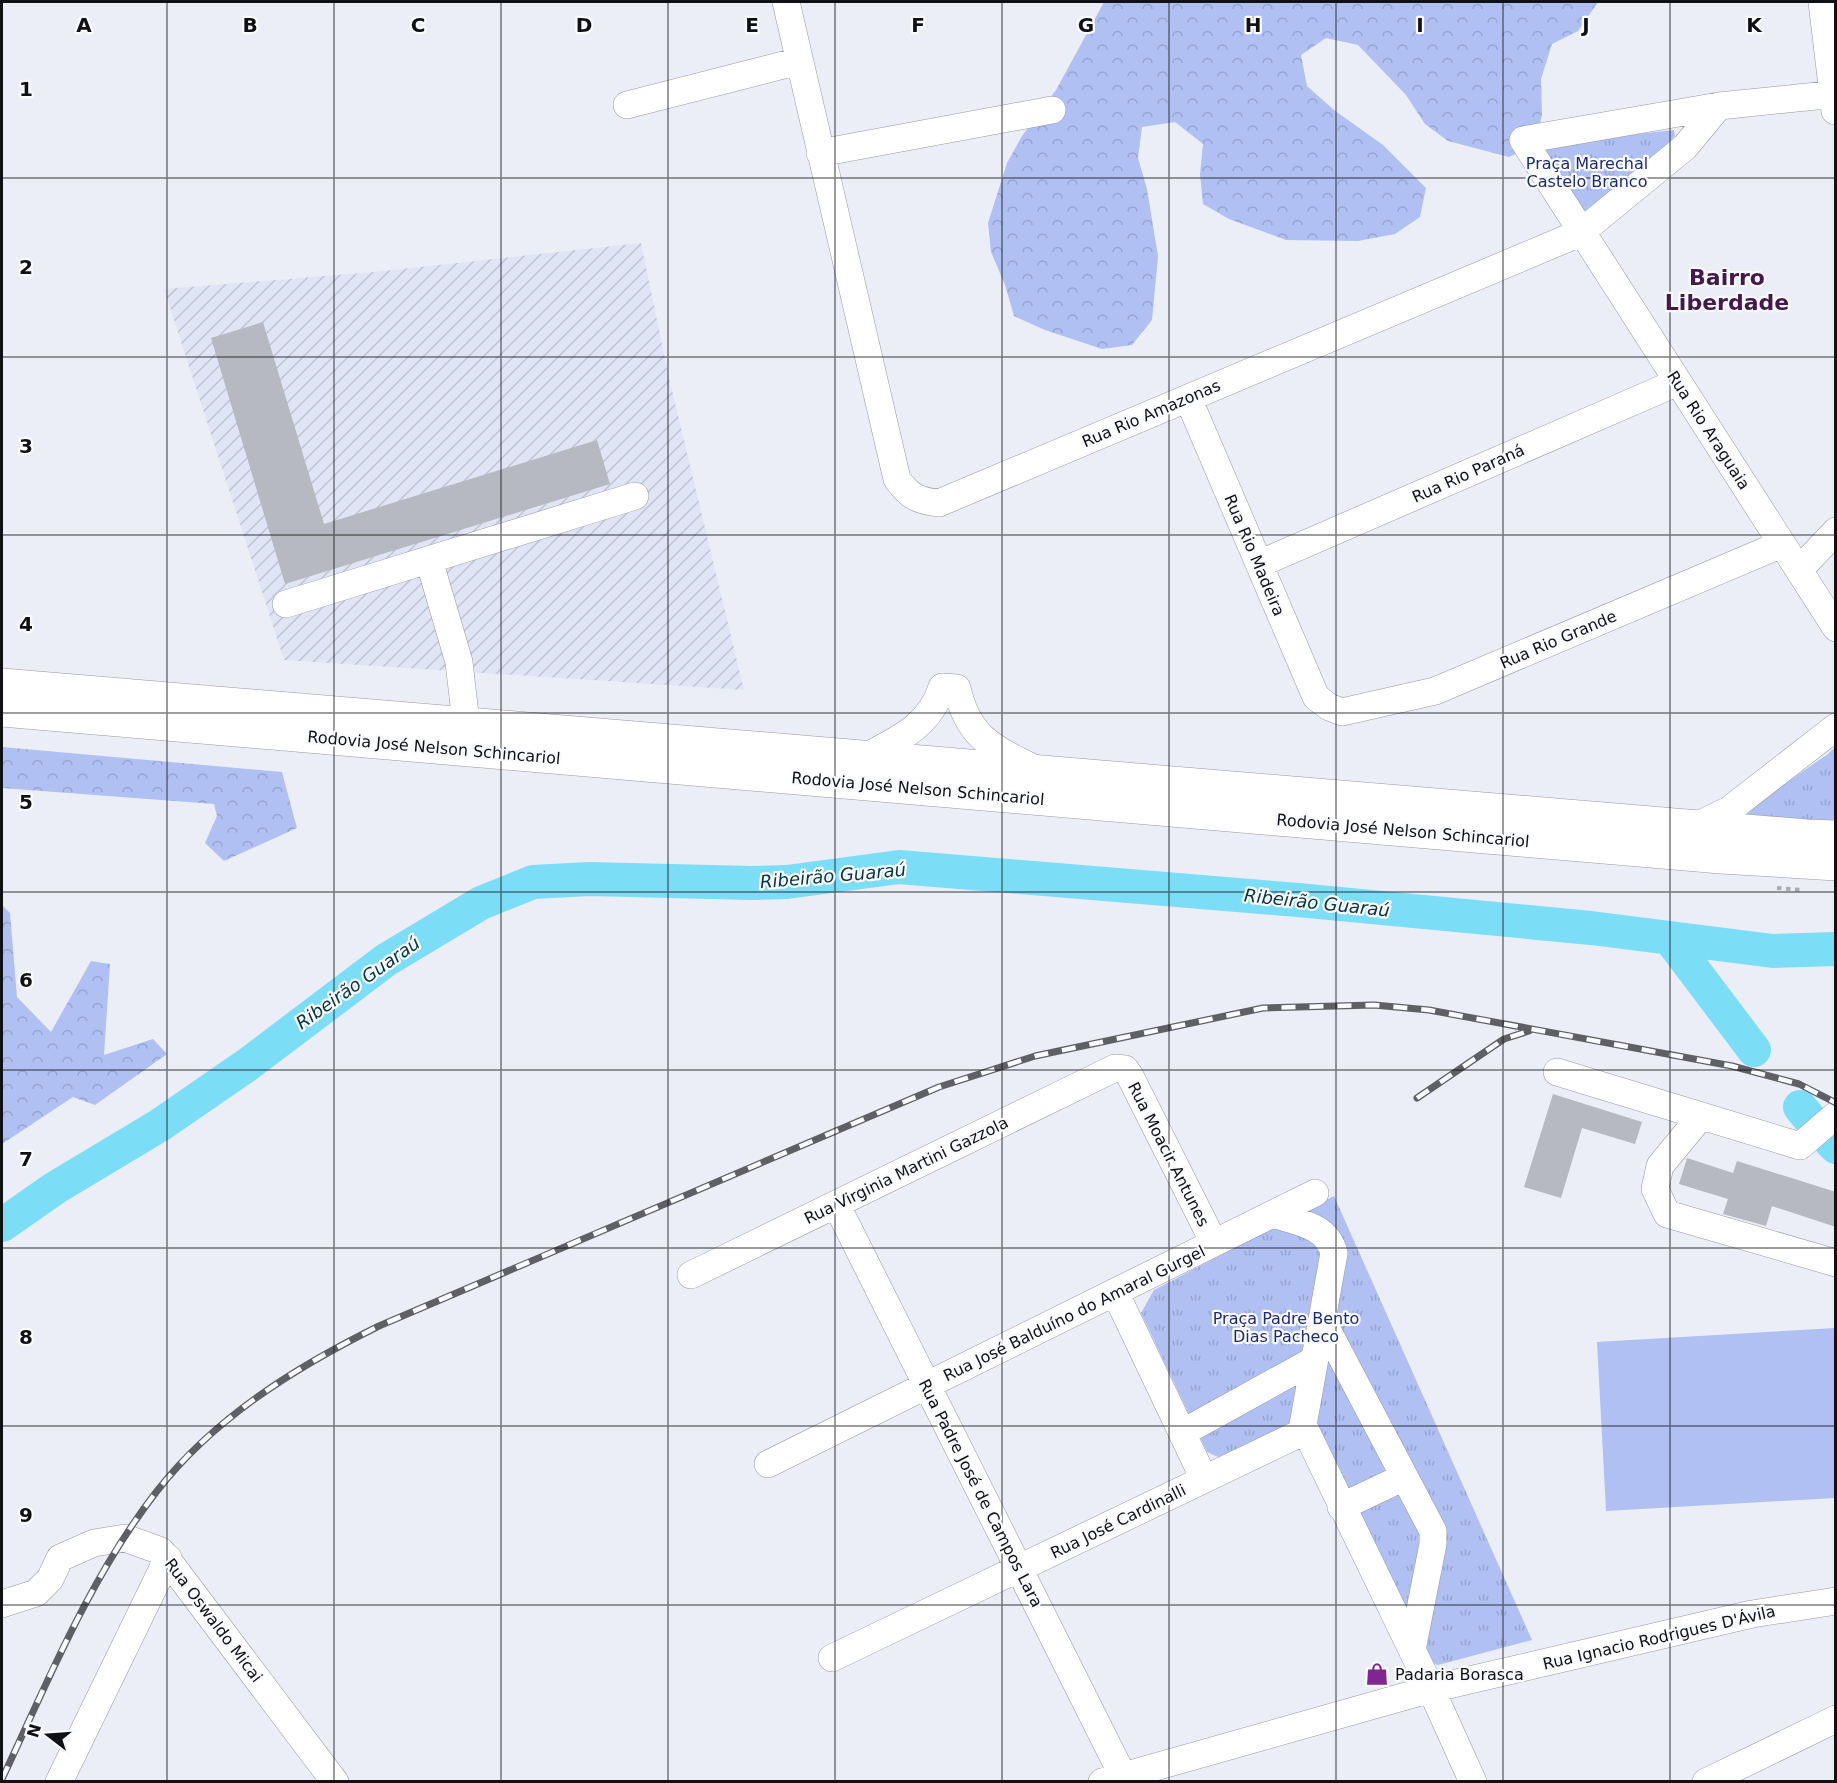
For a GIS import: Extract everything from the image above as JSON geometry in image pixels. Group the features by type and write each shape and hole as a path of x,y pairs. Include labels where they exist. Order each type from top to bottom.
{"main road":[{"name":"Rodovia José Nelson Schincariol","path":"2,685 1836,837"},
{"name":"Rodovia José Nelson Schincariol","path":"2,710 1794,863 1836,864"}],"street":[{"name":"Rua Rio Amazonas","path":"786,2 897,479 908,495 923,501 939,503 1580,233 1685,147 1719,106"},
{"path":"1580,233 1523,140 1719,106 1835,100 1822,2"},
{"path":"627,105 800,61"},
{"path":"820,153 1052,110"},
{"name":"Rua Rio Araguaia","path":"1580,233 1836,628"},
{"name":"Rua Rio Paraná","path":"1259,564 1678,382"},
{"name":"Rua Rio Madeira","path":"1188,398 1317,697 1329,707"},
{"path":"286,604 635,496"},
{"path":"1799,570 1836,531"},
{"name":"Rua Rio Grande","path":"1329,707 1342,712 1435,691 1782,544"},
{"path":"429,560 459,662 466,723"},
{"path":"865,757 903,737 921,724 934,707 942,687 957,688 968,721 981,739 1039,771"},
{"path":"1694,827 1729,810 1836,727"},
{"name":"Rua Virginia Martini Gazzola","path":"691,1275 1110,1070 1121,1068"},
{"name":"Rua Moacir Antunes","path":"1121,1068 1130,1076 1214,1243"},
{"path":"1557,1072 1800,1146 1836,1114"},
{"path":"1701,1116 1660,1166 1655,1189 1667,1214 1836,1263"},
{"name":"Rua José Balduíno do Amaral Gurgel","path":"768,1464 1315,1193"},
{"name":"Rua Padre José de Campos Lara","path":"836,1204 1019,1569 1117,1779"},
{"path":"1274,1214 1322,1231 1331,1243 1334,1253 1303,1425 1431,1689 1473,1782"},
{"path":"1114,1292 1204,1479"},
{"path":"1322,1320 1433,1531 1433,1544 1412,1650"},
{"path":"1182,1433 1314,1360"},
{"name":"Rua José Cardinalli","path":"832,1658 1305,1431"},
{"path":"1341,1507 1404,1477"},
{"name":"Rua Oswaldo Micai","path":"2,1604 36,1593 50,1579 60,1558 94,1543 125,1538 161,1551 335,1782"},
{"path":"58,1782 168,1558"},
{"name":"Rua Ignacio Rodrigues D'Ávila","path":"1117,1779 1431,1689 1752,1614 1836,1601"},
{"path":"1706,1782 1836,1719"}],"path":[{"path":"1836,778 1836,784"}],"shaded area":[{"path":"641,243 669,378 744,690 284,660 164,289 374,272"}],"green space":[{"path":"1104,2 1598,2 1578,31 1552,44 1541,79 1542,114 1536,144 1509,157 1448,141 1425,124 1406,95 1358,45 1326,38 1301,55 1307,86 1334,110 1383,145 1426,188 1420,217 1395,234 1358,241 1286,240 1229,219 1203,204 1200,174 1203,144 1175,122 1142,127 1138,158 1147,189 1158,256 1152,320 1132,345 1102,349 1045,330 1014,316 1005,285 991,252 988,223 1007,163 1022,136 1056,90"},
{"name":"Praça Marechal Castelo Branco","path":"1674,130 1675,136 1656,156 1585,215 1538,151 1547,144"},
{"path":"2,747 282,772 297,828 224,861 205,843 217,816 214,804 2,788"},
{"path":"1835,747 1835,826 1732,820 1828,754"},
{"path":"2,905 10,913 17,997 51,1032 91,961 110,964 104,1055 153,1039 167,1054 95,1105 73,1097 2,1144"},
{"name":"Praça Padre Bento Dias Pacheco","path":"1334,1196 1532,1640 1438,1665 1433,1663 1312,1418 1218,1457 1207,1452 1141,1313 1154,1290"},
{"path":"1835,1328 1835,1498 1606,1511 1597,1342"}],"building":[{"path":"263,322 324,524 597,440 610,484 285,584 211,338"},
{"path":"1553,1094 1642,1122 1635,1144 1582,1128 1561,1198 1524,1187"},
{"path":"1687,1158 1733,1173 1737,1161 1836,1192 1836,1227 1772,1206 1766,1226 1723,1214 1728,1199 1679,1184"}],"waterway":[{"name":"Ribeirão Guaraú","path":"2,1225 55,1188 160,1125 247,1065 386,960 481,903 533,882 589,879 787,882 899,867 1298,900 1591,928 1773,951 1836,949"},
{"path":"1671,940 1754,1050"},
{"path":"1800,1107 1810,1119"},
{"path":"1830,1141 1836,1147"}],"railway":[{"path":"2,1779 72,1630 111,1558 133,1524 180,1464 204,1440 259,1396 317,1359 379,1326 939,1087 1035,1056 1263,1008 1374,1005 1429,1010 1732,1066 1799,1084 1836,1103"},
{"path":"1417,1098 1504,1039 1529,1031"}],"place":[{"name":"Padaria Borasca","path":"1377,1674"}],"district":[{"name":"Bairro Liberdade","path":"1727,290"}]}
